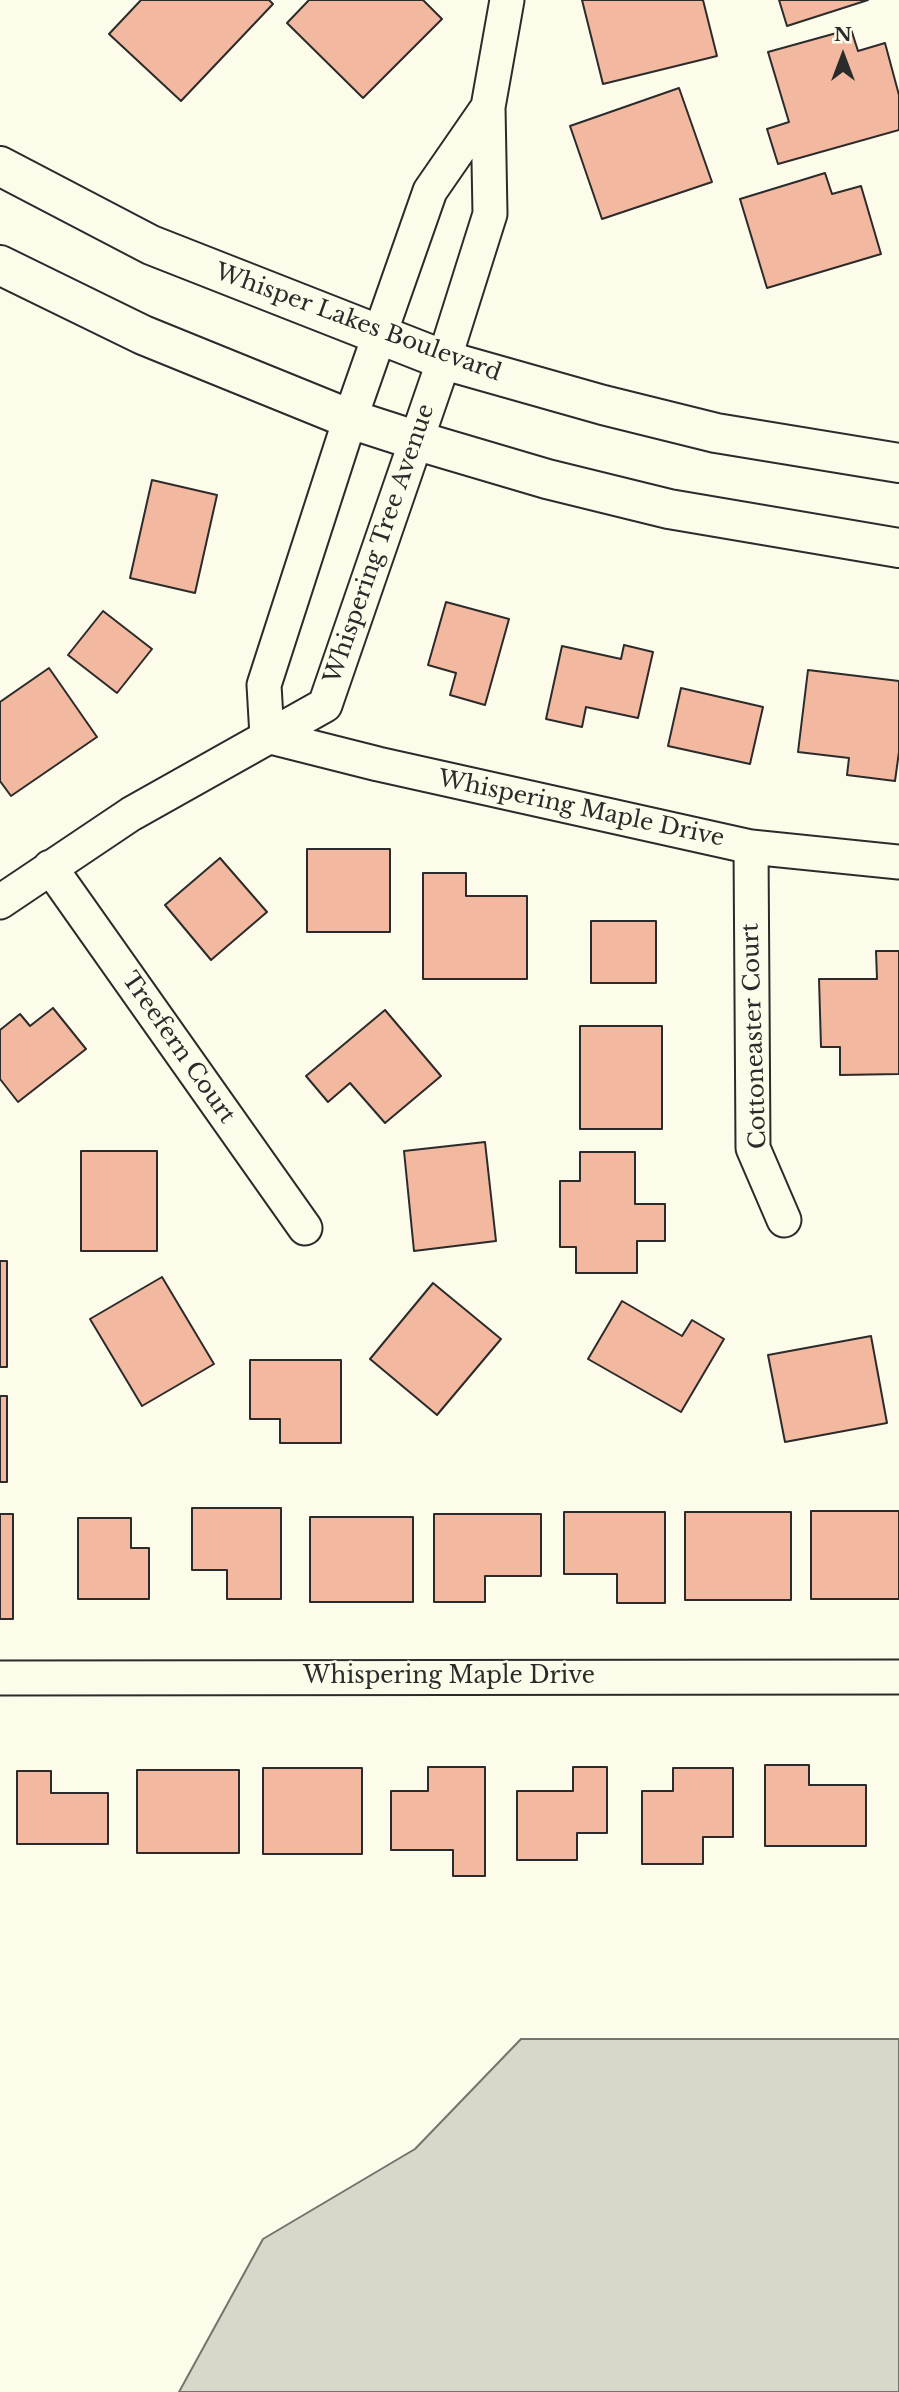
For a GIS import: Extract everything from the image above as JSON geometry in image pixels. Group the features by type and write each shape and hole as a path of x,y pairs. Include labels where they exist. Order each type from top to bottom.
{"street":[{"path":"267,736 264,685 350,419 430,191 488,107 507,0"},
{"name":"Whispering Tree Avenue","path":"0,902 131,814 325,705 444,360 490,214 488,107"},
{"name":"Whisper Lakes Boulevard","path":"0,166 151,245 444,360 603,405 716,433 899,463"},
{"path":"0,265 143,335 350,419 415,440 547,479 669,509 899,548"},
{"name":"Whispering Maple Drive","path":"267,736 378,764 751,847 899,862"},
{"name":"Cottoneaster Court","path":"751,847 753,1148 784,1220"},
{"name":"Treefern Court","path":"50,867 305,1228"},
{"name":"Whispering Maple Drive","path":"0,1678 899,1677"}],"shaded area":[{"path":"521,2039 899,2039 899,2392 179,2392 263,2239 415,2149"}],"building":[{"path":"141,0 269,0 273,4 181,101 109,34"},
{"path":"309,0 423,0 442,19 363,98 287,23"},
{"path":"582,0 703,0 717,56 603,84"},
{"path":"779,0 868,0 787,26"},
{"path":"851,29 858,51 885,43 899,95 899,130 778,164 767,129 789,122 768,52"},
{"path":"679,88 712,182 602,219 570,126"},
{"path":"825,173 832,194 861,186 881,254 767,288 740,199"},
{"path":"152,480 217,495 195,593 130,578"},
{"path":"446,602 509,619 485,705 450,695 456,673 428,665"},
{"path":"103,611 152,649 117,693 68,655"},
{"path":"624,645 653,652 638,718 586,707 582,727 546,719 562,646 621,659"},
{"path":"49,668 97,737 11,796 0,781 0,702"},
{"path":"808,670 899,681 899,752 895,781 847,775 849,758 798,752"},
{"path":"681,688 763,707 750,764 668,746"},
{"path":"307,849 390,849 390,932 307,932"},
{"path":"220,858 267,912 211,960 165,905"},
{"path":"423,873 466,873 466,896 527,896 527,979 423,979"},
{"path":"591,921 656,921 656,983 591,983"},
{"path":"876,951 899,951 899,1074 840,1075 840,1047 821,1047 819,979 877,979"},
{"path":"53,1008 86,1049 18,1102 0,1079 0,1030 20,1014 30,1026"},
{"path":"385,1010 441,1076 385,1123 350,1083 328,1102 306,1076"},
{"path":"580,1026 662,1026 662,1129 580,1129"},
{"path":"485,1142 496,1241 414,1251 404,1151"},
{"path":"81,1151 157,1151 157,1251 81,1251"},
{"path":"580,1152 635,1152 635,1204 665,1204 665,1241 637,1241 637,1273 576,1273 576,1247 560,1247 560,1181 580,1181"},
{"path":"0,1261 7,1261 7,1367 0,1367"},
{"path":"162,1277 214,1364 142,1406 90,1319"},
{"path":"433,1283 501,1339 437,1415 370,1359"},
{"path":"622,1301 682,1336 692,1320 724,1339 681,1412 588,1359"},
{"path":"871,1336 887,1423 785,1442 768,1355"},
{"path":"250,1360 341,1360 341,1443 280,1443 280,1419 250,1419"},
{"path":"0,1396 7,1396 7,1482 0,1482"},
{"path":"192,1508 281,1508 281,1599 227,1599 227,1570 192,1570"},
{"path":"811,1511 899,1511 899,1599 811,1599"},
{"path":"564,1512 665,1512 665,1603 617,1603 617,1574 564,1574"},
{"path":"685,1512 791,1512 791,1600 685,1600"},
{"path":"0,1514 13,1514 13,1619 0,1619"},
{"path":"434,1514 541,1514 541,1576 485,1576 485,1602 434,1602"},
{"path":"310,1517 413,1517 413,1602 310,1602"},
{"path":"78,1518 131,1518 131,1548 149,1548 149,1599 78,1599"},
{"path":"765,1765 809,1765 809,1785 866,1785 866,1846 765,1846"},
{"path":"428,1767 485,1767 485,1876 453,1876 453,1850 391,1850 391,1791 428,1791"},
{"path":"573,1767 607,1767 607,1833 577,1833 577,1860 517,1860 517,1791 573,1791"},
{"path":"263,1768 362,1768 362,1854 263,1854"},
{"path":"673,1768 733,1768 733,1837 703,1837 703,1864 642,1864 642,1791 673,1791"},
{"path":"137,1770 239,1770 239,1853 137,1853"},
{"path":"17,1771 51,1771 51,1793 108,1793 108,1844 17,1844"}]}
